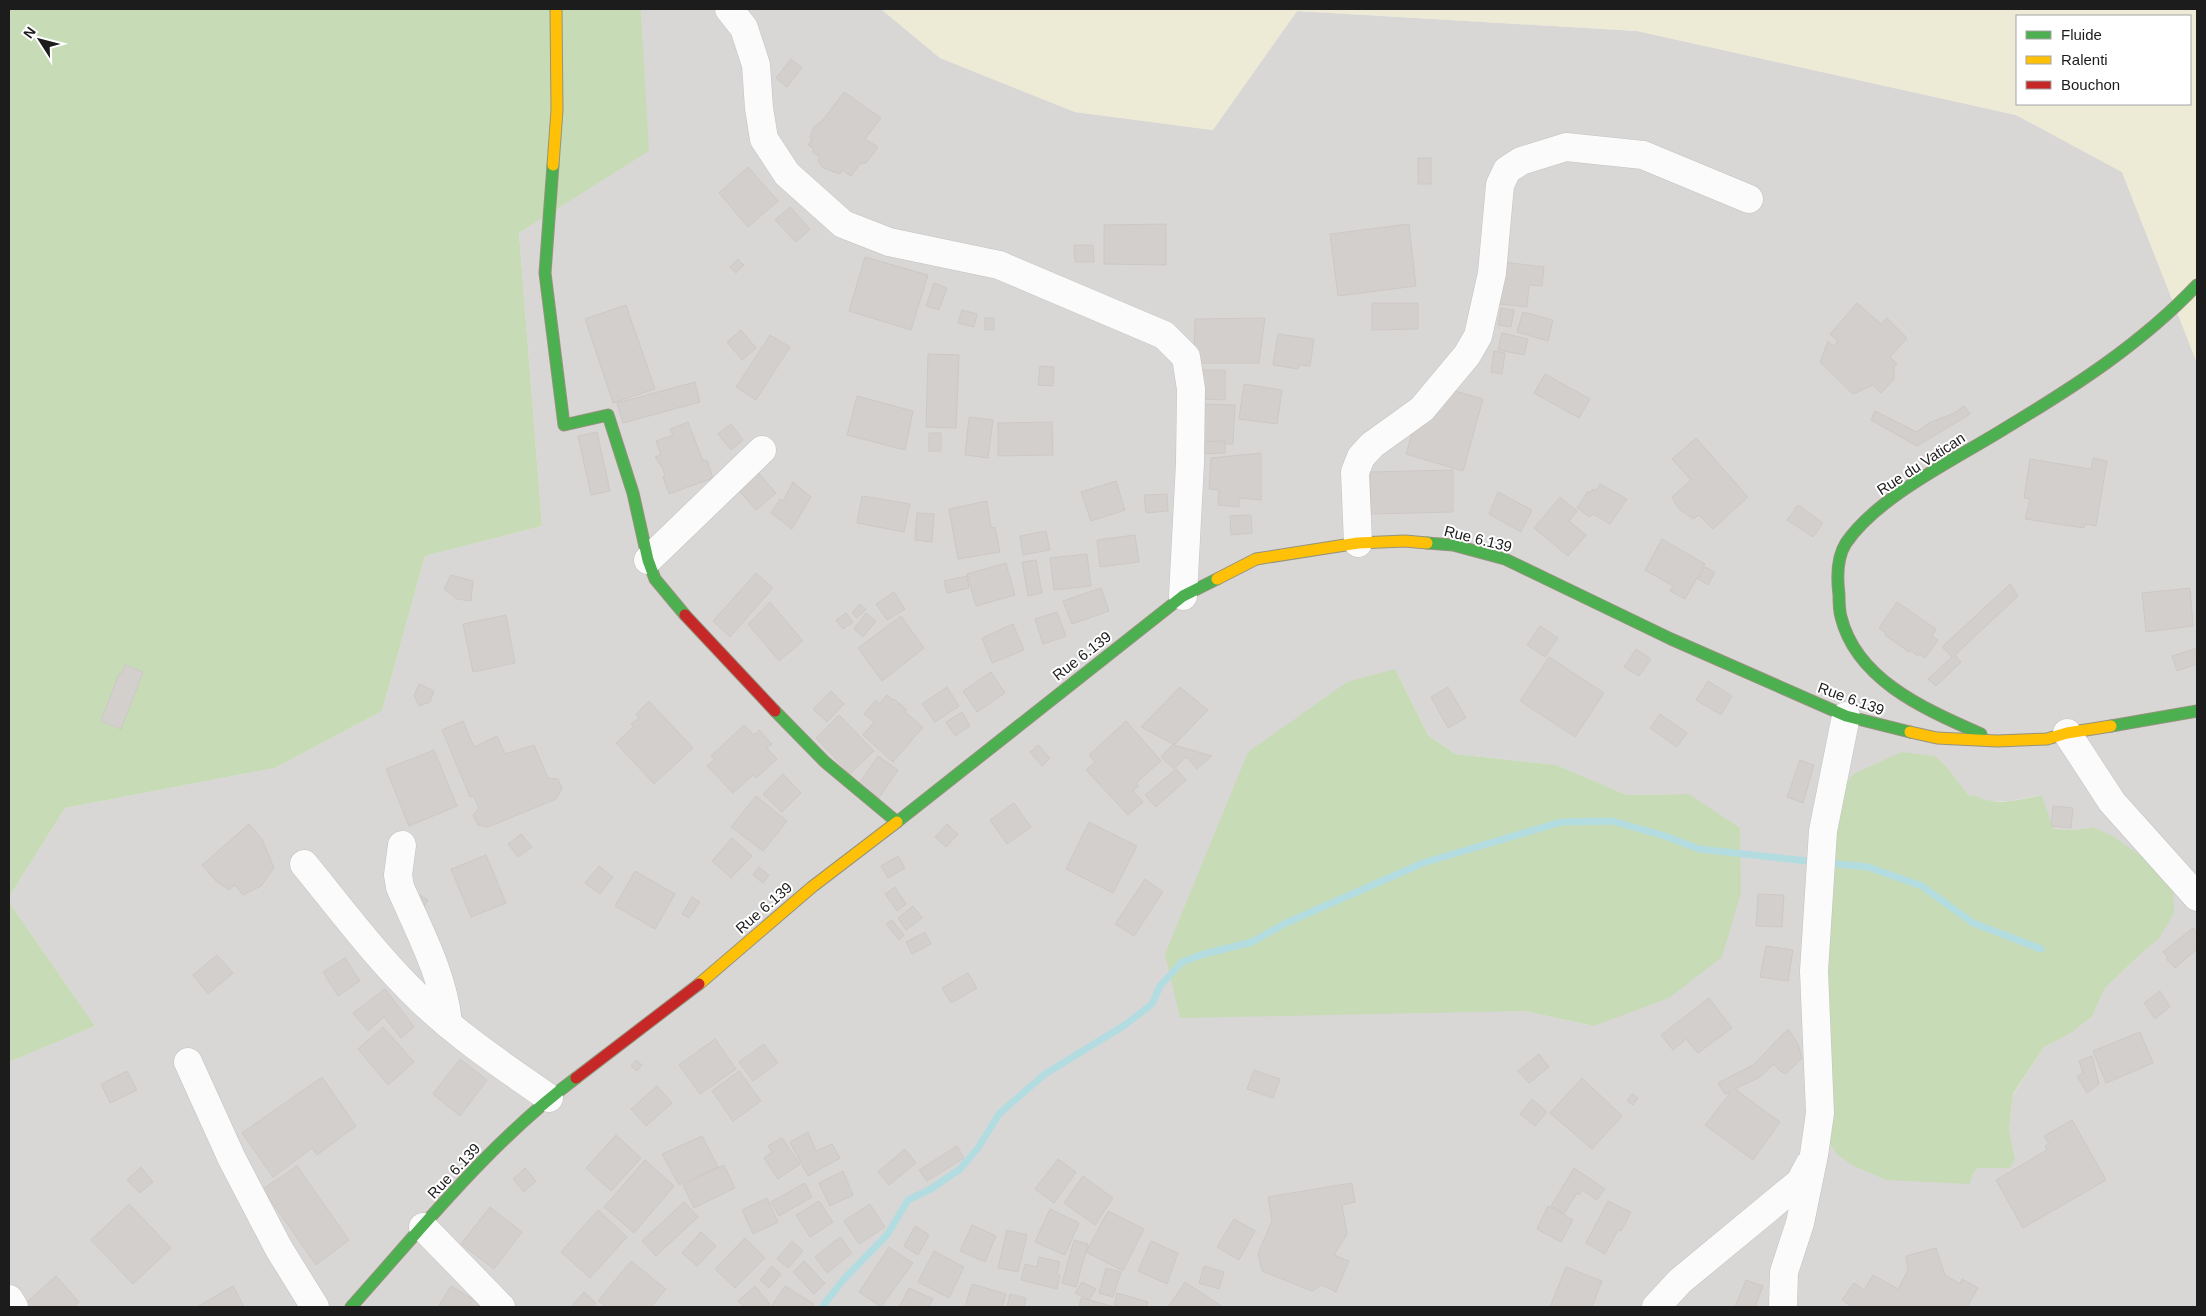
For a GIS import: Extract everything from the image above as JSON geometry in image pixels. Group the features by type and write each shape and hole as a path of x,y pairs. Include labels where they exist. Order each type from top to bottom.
{"street":[{"path":"556,9 557,110 545,273 564,425 608,415 633,494 648,560 655,579 668,597 800,738 825,762 897,822"},
{"path":"729,9 744,28 756,65 759,108 764,139 787,174 843,224 889,242 999,265 1164,335 1186,357 1191,389 1190,463 1184,596"},
{"path":"1358,543 1355,472 1361,457 1372,445 1422,409 1467,355 1478,336 1492,273 1500,185 1507,170 1521,161 1566,147 1633,154 1749,198"},
{"name":"Rue du Vatican","path":"1997,741 1940,716 1896,691 1862,661 1845,632 1838,600 1839,566 1844,546 1858,528 1891,499 2109,362 2176,310 2197,285"},
{"path":"648,560 762,450"},
{"name":"Rue 6.139","path":"351,1307 483,1160 549,1098 686,995 812,887 1184,596 1256,559 1358,543 1405,542 1453,545 1506,559 1671,639 1846,716 1888,728 1937,738 1997,741 2047,739 2067,733 2197,711"},
{"path":"1783,1307 1784,1272 1800,1223 1814,1155 1820,1113 1814,971 1823,832 1846,716"},
{"path":"2067,733 2112,802 2197,897"},
{"path":"402,845 398,875 400,887 440,982 446,1004 448,1024"},
{"path":"304,864 386,964 419,999 448,1024 549,1098"},
{"path":"188,1062 232,1160 279,1249 315,1307"},
{"path":"1656,1307 1680,1281 1800,1182 1814,1155"},
{"path":"423,1226 501,1307"},
{"path":"9,1299 14,1307"}],"shaded area":[{"path":"641,9 881,9 940,58 1075,112 1212,130 1297,11 1637,31 2016,115 2122,172 2197,363 2197,1307 9,1307 9,1062 95,1026 9,902 9,897 65,808 275,768 382,711 425,556 542,526 519,233 648,151","holes":["1395,669 1428,735 1455,754 1555,765 1627,795 1689,794 1594,1026 1524,1011","1948,768 1969,796 1974,795 1984,801 2011,801 2042,795 2052,829 2076,830 2092,827 2158,940 2105,988 2092,1017 2071,1033 2044,1047 2013,1095 2009,1130 2015,1159 1977,1168 1972,1176"]},
{"path":"881,9 2197,9 2197,363 2122,172 2016,115 1637,31 1297,11 1213,130 1075,112 940,58"}],"green space":[{"path":"9,9 641,9 649,151 519,233 542,526 425,556 382,711 275,768 65,808 9,897"},
{"path":"1395,669 1428,735 1455,754 1556,765 1627,795 1689,794 1740,828 1741,893 1722,957 1669,998 1594,1026 1524,1011 1180,1018 1165,954 1248,752 1347,682"},
{"path":"1902,752 1935,756 1948,768 1969,796 1974,795 1982,799 1999,802 2042,795 2053,829 2076,830 2092,827 2113,836 2173,879 2174,913 2158,940 2105,988 2092,1017 2071,1033 2044,1047 2013,1094 2009,1130 2015,1159 2010,1168 1977,1168 1970,1184 1886,1180 1852,1165 1838,1155 1810,1117 1835,795 1855,773"},
{"path":"9,902 95,1026 9,1062"}],"building":[{"path":"791,59 802,68 787,87 776,78"},
{"path":"844,92 881,118 865,139 878,147 866,163 860,164 851,176 842,170 840,174 823,168 818,161 820,157 812,152 814,149 808,145 812,140 810,137 814,127 823,120"},
{"path":"1418,158 1431,158 1431,184 1418,184"},
{"path":"748,167 778,201 748,227 719,193"},
{"path":"790,207 810,229 796,242 775,220"},
{"path":"1166,224 1166,265 1104,264 1104,225"},
{"path":"1409,224 1416,286 1338,296 1330,234"},
{"path":"1074,245 1093,245 1094,262 1075,262"},
{"path":"865,257 928,275 911,330 849,311"},
{"path":"738,259 744,265 736,273 730,267"},
{"path":"1504,262 1544,267 1542,286 1529,285 1527,307 1500,304"},
{"path":"934,283 947,288 939,310 926,306"},
{"path":"1372,303 1418,303 1418,329 1372,330"},
{"path":"1857,303 1881,324 1887,318 1907,338 1890,357 1897,364 1894,367 1894,379 1881,393 1873,385 1853,394 1820,362 1828,341 1833,346 1838,341 1830,334"},
{"path":"626,305 655,389 613,403 585,319"},
{"path":"1501,308 1514,310 1511,327 1498,325"},
{"path":"962,310 977,314 974,327 958,323"},
{"path":"1523,312 1553,320 1548,341 1517,332"},
{"path":"985,318 994,318 994,330 985,330"},
{"path":"1265,318 1259,363 1194,363 1195,319"},
{"path":"741,330 756,348 742,360 727,342"},
{"path":"1502,333 1528,339 1524,355 1498,350"},
{"path":"1278,334 1314,339 1310,366 1299,365 1298,369 1273,365"},
{"path":"770,335 790,347 756,400 736,387"},
{"path":"1494,351 1505,353 1502,374 1491,372"},
{"path":"928,354 959,355 956,428 926,427"},
{"path":"1040,366 1054,367 1053,386 1038,385"},
{"path":"1199,370 1225,370 1225,400 1198,399"},
{"path":"1545,374 1590,399 1579,418 1534,393"},
{"path":"695,382 700,402 623,423 617,403"},
{"path":"1427,383 1483,399 1463,471 1406,454"},
{"path":"1244,384 1282,390 1277,424 1239,419"},
{"path":"857,396 913,411 905,450 847,435"},
{"path":"1201,404 1235,405 1233,444 1199,443"},
{"path":"1964,406 1970,414 1917,446 1871,420 1875,411 1917,432 1929,423 1954,413"},
{"path":"969,417 993,420 988,458 965,455"},
{"path":"688,422 703,461 707,460 713,478 669,494 663,477 665,476 664,470 655,457 661,455 656,441 673,435 670,429"},
{"path":"1052,422 1053,455 998,456 998,423"},
{"path":"731,424 743,440 731,450 718,434"},
{"path":"597,432 610,491 591,495 578,436"},
{"path":"929,433 941,433 941,451 929,451"},
{"path":"1696,438 1748,497 1713,529 1699,515 1693,519 1678,508 1672,497 1691,480 1672,459"},
{"path":"1225,441 1225,453 1201,454 1201,442"},
{"path":"1261,453 1261,500 1239,498 1239,507 1218,505 1219,490 1209,489 1211,458"},
{"path":"2093,458 2107,461 2096,526 2085,524 2084,528 2025,519 2030,499 2024,498 2030,459 2091,469"},
{"path":"756,470 776,493 756,510 736,487"},
{"path":"1453,470 1453,512 1371,514 1370,472"},
{"path":"1116,481 1125,510 1091,521 1081,492"},
{"path":"793,482 811,497 792,529 771,513 780,499 783,501"},
{"path":"1600,484 1627,499 1610,524 1593,514 1590,517 1577,508 1588,491 1590,493 1593,489 1596,491"},
{"path":"1498,492 1532,510 1521,532 1489,514"},
{"path":"1167,494 1168,511 1146,513 1144,495"},
{"path":"862,496 910,504 904,532 857,523"},
{"path":"1560,497 1577,511 1569,521 1586,535 1568,556 1534,528"},
{"path":"987,501 991,528 995,527 1000,552 958,559 949,509"},
{"path":"1798,505 1823,523 1813,537 1787,520"},
{"path":"917,513 934,514 932,542 915,540"},
{"path":"1251,515 1252,533 1231,535 1230,516"},
{"path":"1046,531 1050,550 1023,555 1020,536"},
{"path":"1135,535 1139,562 1100,567 1097,540"},
{"path":"1662,539 1705,564 1685,599 1670,591 1673,586 1645,570"},
{"path":"1087,554 1091,586 1054,590 1050,558"},
{"path":"1036,560 1042,593 1028,596 1022,562"},
{"path":"1006,563 1015,595 976,606 967,574"},
{"path":"1705,567 1715,572 1708,585 1698,579"},
{"path":"756,573 773,588 730,637 713,621"},
{"path":"451,575 473,581 471,601 457,599 444,589"},
{"path":"967,576 969,588 947,593 944,581"},
{"path":"2010,584 2018,596 1955,655 1961,662 1936,686 1928,679 1952,657 1942,647"},
{"path":"1101,588 1109,611 1072,624 1063,601"},
{"path":"2190,588 2193,626 2146,632 2142,593"},
{"path":"894,592 905,609 887,620 876,604"},
{"path":"770,602 803,641 779,661 748,624"},
{"path":"1897,602 1936,629 1932,636 1938,640 1925,658 1919,654 1918,656 1910,650 1909,652 1885,635 1886,633 1879,628"},
{"path":"860,604 866,609 857,618 852,613"},
{"path":"1057,612 1066,636 1043,644 1035,619"},
{"path":"846,613 853,622 843,629 836,620"},
{"path":"866,613 876,621 863,637 854,629"},
{"path":"506,615 515,663 473,672 463,624"},
{"path":"901,616 924,648 882,681 858,648"},
{"path":"1013,624 1024,650 992,663 982,638"},
{"path":"1540,626 1558,638 1545,657 1527,645"},
{"path":"2197,648 2197,664 2177,671 2172,656"},
{"path":"1636,649 1651,659 1639,676 1624,667"},
{"path":"1549,657 1604,693 1575,737 1520,701"},
{"path":"125,665 143,672 121,729 101,721 119,674 121,675"},
{"path":"991,672 1005,693 977,712 963,691"},
{"path":"1708,681 1732,696 1721,715 1696,700"},
{"path":"419,684 434,691 430,702 419,706 414,695"},
{"path":"947,687 959,706 935,722 922,704"},
{"path":"1180,687 1208,710 1174,745 1212,756 1197,769 1186,757 1174,769 1161,757 1173,744 1141,727"},
{"path":"1448,687 1466,718 1448,728 1431,697"},
{"path":"831,691 844,704 827,722 813,709"},
{"path":"887,695 907,710 905,712 923,727 893,762 863,735 874,722 864,714 876,700 879,704"},
{"path":"649,701 693,748 654,784 616,743 634,726 631,724 639,718 636,714"},
{"path":"962,712 970,726 955,736 946,722"},
{"path":"1660,714 1687,733 1677,747 1650,728"},
{"path":"839,715 874,751 850,774 816,738"},
{"path":"463,721 474,747 497,736 505,754 534,745 548,778 558,779 562,789 556,799 488,827 478,825 473,815 479,808 473,795 470,797 442,730"},
{"path":"1126,721 1161,761 1136,783 1139,786 1133,791 1143,802 1128,815 1086,770 1095,762 1089,755"},
{"path":"744,725 754,735 759,730 772,744 767,748 777,759 756,778 753,775 733,793 707,766 714,759 711,756"},
{"path":"1038,745 1050,758 1042,766 1030,752"},
{"path":"434,750 457,806 409,826 386,769"},
{"path":"878,756 898,770 879,798 859,784"},
{"path":"1800,760 1814,765 1803,803 1787,797"},
{"path":"1176,769 1186,780 1156,807 1145,795"},
{"path":"783,774 801,793 782,812 763,794"},
{"path":"756,796 787,821 763,851 731,827"},
{"path":"1014,803 1031,827 1007,844 990,820"},
{"path":"2053,806 2073,808 2071,828 2051,826"},
{"path":"1089,822 1137,846 1113,893 1066,869"},
{"path":"249,824 262,839 274,868 261,886 243,895 235,885 229,890 216,881 202,865"},
{"path":"947,824 958,834 946,847 935,837"},
{"path":"521,834 532,847 518,857 508,844"},
{"path":"732,838 752,856 731,878 712,861"},
{"path":"486,855 506,903 471,917 451,869"},
{"path":"898,856 905,868 888,878 881,866"},
{"path":"599,866 613,877 600,894 585,883"},
{"path":"759,867 769,875 763,883 753,875"},
{"path":"635,871 675,894 655,929 615,906"},
{"path":"1145,879 1163,892 1134,936 1115,924"},
{"path":"895,887 906,904 897,911 885,894"},
{"path":"1758,894 1784,895 1782,927 1756,926"},
{"path":"420,895 428,900 422,910 414,905"},
{"path":"692,897 700,902 689,918 682,914"},
{"path":"913,906 922,918 906,930 898,918"},
{"path":"892,920 904,935 899,940 886,924"},
{"path":"2193,928 2197,933 2197,949 2175,968 2166,959 2168,958 2163,952"},
{"path":"925,932 931,944 912,954 906,942"},
{"path":"1766,946 1793,950 1788,981 1760,977"},
{"path":"217,955 233,973 208,994 193,975"},
{"path":"345,958 360,981 338,996 323,972"},
{"path":"968,973 977,988 951,1003 942,988"},
{"path":"385,989 414,1027 401,1038 384,1017 368,1031 353,1013"},
{"path":"2160,991 2170,1007 2155,1019 2144,1003"},
{"path":"1709,998 1732,1028 1698,1053 1686,1039 1673,1050 1661,1035"},
{"path":"383,1027 414,1062 388,1085 358,1049"},
{"path":"1788,1029 1798,1044 1802,1058 1786,1074 1780,1071 1774,1064 1760,1077 1735,1089 1780,1122 1753,1160 1705,1125 1731,1092 1725,1094 1718,1083 1753,1065"},
{"path":"2140,1032 2153,1063 2106,1083 2093,1051"},
{"path":"715,1039 736,1069 700,1094 679,1065"},
{"path":"764,1044 778,1063 753,1081 739,1062"},
{"path":"1539,1054 1549,1067 1529,1083 1518,1071"},
{"path":"2092,1056 2099,1084 2087,1093 2077,1076 2083,1073 2079,1061"},
{"path":"460,1059 487,1080 460,1116 433,1094"},
{"path":"636,1060 642,1065 637,1071 631,1066"},
{"path":"1254,1070 1280,1079 1273,1098 1247,1089"},
{"path":"127,1071 137,1090 110,1103 101,1084"},
{"path":"739,1071 761,1101 733,1121 712,1091"},
{"path":"322,1077 356,1126 317,1155 312,1148 273,1177 242,1133"},
{"path":"1582,1078 1622,1116 1592,1149 1550,1113"},
{"path":"657,1086 672,1103 646,1126 631,1109"},
{"path":"1632,1094 1638,1098 1633,1105 1627,1101"},
{"path":"1532,1099 1547,1112 1535,1126 1520,1114"},
{"path":"2072,1120 2106,1180 2023,1228 1996,1180 2047,1150 2045,1146 2049,1144 2044,1136"},
{"path":"808,1132 816,1151 832,1144 840,1158 808,1176 790,1142"},
{"path":"616,1135 641,1158 611,1191 586,1168"},
{"path":"702,1136 718,1167 679,1185 662,1154"},
{"path":"782,1138 800,1164 778,1179 764,1158 772,1152 768,1146"},
{"path":"957,1146 964,1158 927,1181 919,1170"},
{"path":"905,1149 916,1163 889,1185 878,1172"},
{"path":"1058,1159 1076,1172 1054,1203 1035,1189"},
{"path":"645,1160 674,1186 634,1233 604,1207"},
{"path":"724,1165 735,1188 694,1208 683,1185"},
{"path":"297,1166 349,1240 316,1265 263,1189"},
{"path":"141,1167 153,1182 140,1193 127,1180"},
{"path":"525,1168 536,1181 524,1192 513,1179"},
{"path":"1574,1168 1605,1189 1597,1200 1582,1190 1579,1195 1577,1193 1564,1214 1551,1206"},
{"path":"843,1171 853,1195 830,1206 819,1183"},
{"path":"1083,1176 1113,1198 1095,1225 1064,1203"},
{"path":"805,1183 812,1197 779,1216 771,1202"},
{"path":"1352,1183 1355,1202 1342,1205 1347,1234 1334,1255 1349,1261 1336,1292 1322,1285 1312,1291 1262,1271 1258,1253 1272,1221 1268,1197"},
{"path":"767,1198 778,1222 753,1234 742,1210"},
{"path":"819,1201 833,1222 810,1237 796,1215"},
{"path":"1608,1201 1631,1212 1621,1231 1618,1230 1605,1254 1586,1243"},
{"path":"684,1202 698,1217 656,1256 642,1241"},
{"path":"129,1204 171,1248 133,1284 91,1240"},
{"path":"870,1204 885,1227 859,1244 844,1221"},
{"path":"1548,1206 1573,1220 1561,1242 1537,1229"},
{"path":"490,1207 522,1232 494,1269 461,1244"},
{"path":"1050,1209 1079,1223 1065,1255 1035,1242"},
{"path":"598,1210 627,1237 590,1278 561,1252"},
{"path":"1108,1211 1144,1229 1123,1271 1086,1252"},
{"path":"1234,1219 1255,1231 1239,1260 1217,1247"},
{"path":"972,1225 996,1236 985,1262 960,1251"},
{"path":"915,1226 929,1235 918,1255 904,1246"},
{"path":"1007,1230 1027,1235 1018,1272 998,1268"},
{"path":"701,1232 716,1246 697,1266 682,1253"},
{"path":"840,1237 852,1253 827,1273 815,1257"},
{"path":"745,1238 765,1258 735,1288 715,1269"},
{"path":"1074,1240 1088,1244 1076,1287 1062,1283"},
{"path":"792,1241 803,1251 788,1268 777,1259"},
{"path":"1151,1241 1178,1253 1167,1284 1138,1271"},
{"path":"889,1247 913,1263 881,1307 859,1292"},
{"path":"1936,1248 1945,1275 1960,1284 1962,1279 1978,1288 1967,1307 1853,1307 1842,1300 1854,1283 1864,1290 1873,1275 1898,1289 1908,1270 1906,1256"},
{"path":"934,1251 964,1267 949,1298 918,1282"},
{"path":"1039,1257 1060,1262 1057,1274 1060,1275 1057,1289 1021,1280 1025,1264 1037,1267"},
{"path":"631,1261 666,1289 651,1307 606,1307 598,1301"},
{"path":"804,1261 825,1283 814,1294 793,1272"},
{"path":"772,1266 781,1274 769,1288 760,1280"},
{"path":"1204,1266 1224,1272 1219,1289 1199,1283"},
{"path":"1566,1267 1602,1281 1592,1307 1550,1307"},
{"path":"1106,1268 1121,1272 1113,1297 1099,1293"},
{"path":"56,1276 79,1302 73,1307 29,1307 26,1303"},
{"path":"1746,1280 1763,1286 1755,1307 1735,1307"},
{"path":"1082,1282 1096,1289 1089,1300 1075,1293"},
{"path":"1185,1282 1223,1307 1168,1307"},
{"path":"972,1284 1006,1294 1002,1307 965,1307"},
{"path":"233,1286 244,1307 197,1307"},
{"path":"451,1286 486,1307 438,1307"},
{"path":"755,1286 770,1304 766,1307 744,1307 738,1301"},
{"path":"785,1286 814,1304 812,1307 771,1307"},
{"path":"909,1288 933,1299 929,1307 899,1307"},
{"path":"584,1292 596,1303 593,1307 571,1307"},
{"path":"1117,1293 1148,1302 1146,1307 1114,1305"},
{"path":"1010,1294 1026,1298 1024,1307 1007,1307"},
{"path":"1081,1298 1115,1307 1079,1307"}],"waterway":[{"path":"822,1307 844,1279 887,1235 908,1200 931,1189 960,1169 978,1148 999,1114 1045,1074 1125,1025 1152,1004 1160,986 1182,962 1204,954 1252,942 1286,923 1423,863 1561,822 1612,821 1665,836 1699,849 1816,862"},
{"path":"1827,863 1868,867 1922,886 1973,923 2041,949"}],"traffic: fast":[{"path":"553,165 545,273 564,425 608,415 633,493 648,560 655,579 685,615"},
{"path":"1981,734 1917,703 1878,676 1862,659 1849,639 1840,612 1838,575 1839,561 1843,549 1860,526 1897,494 2081,381 2153,326 2197,285"},
{"path":"1427,543 1453,545 1505,559 1671,639 1846,716 1910,732"},
{"path":"897,822 1183,596 1217,579"},
{"path":"775,711 825,762 897,822"},
{"path":"2111,726 2197,711"},
{"path":"351,1307 486,1158 545,1103 576,1078"}],"traffic: slow":[{"path":"553,165 557,110 556,9"},
{"path":"1217,579 1256,559 1358,543 1405,541 1427,543"},
{"path":"1910,732 1937,738 1997,741 2047,739 2067,733 2111,726"},
{"path":"699,984 812,887 897,822"}],"traffic: jam":[{"path":"685,615 775,711"},
{"path":"576,1078 699,984"}]}
